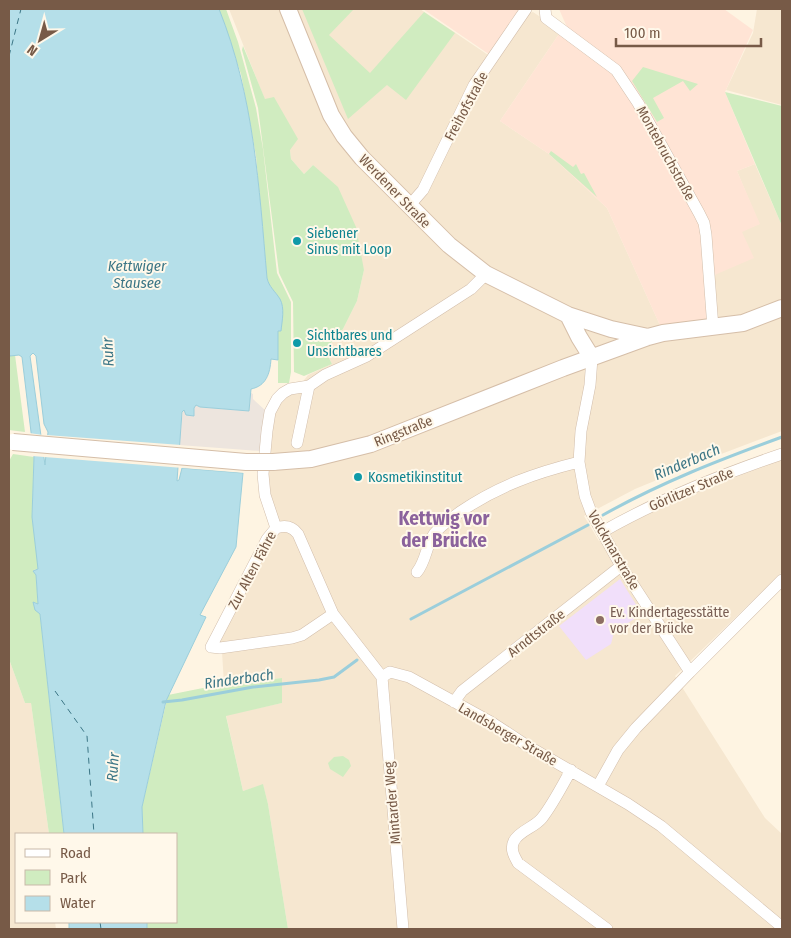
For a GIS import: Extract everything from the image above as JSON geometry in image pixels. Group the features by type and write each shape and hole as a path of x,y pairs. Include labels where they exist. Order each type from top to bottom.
{"main road":[{"name":"Werdener Straße","path":"288,9 332,115 344,136 362,158 449,245 486,274 573,317 611,329 648,337"},
{"name":"Ringstraße","path":"11,442 216,459 274,462 310,459 371,444 648,337 663,333 743,323 782,308"},
{"path":"573,317 578,337 592,358"}],"street":[{"name":"Freihofstraße","path":"409,206 423,190 474,86 526,9"},
{"name":"Montebruchstraße","path":"531,9 545,14 616,70 638,103 704,222 713,328"},
{"name":"Zur Alten Fähre","path":"333,614 302,635 292,638 220,648 211,646 267,539 276,528 265,495 263,474 266,431 273,405 282,393 290,389 308,386 367,356 405,333 471,289 486,274"},
{"name":"Volckmarstraße","path":"592,358 591,380 581,431 580,462 585,496 598,524 622,566 690,672"},
{"path":"297,443 308,386"},
{"name":"Görlitzer Straße","path":"598,524 782,454"},
{"path":"417,572 422,566 434,535 440,528 471,505 510,483 533,474 580,462"},
{"path":"276,528 285,525 295,530 298,534 333,614 382,676"},
{"name":"Arndtstraße","path":"454,702 462,691 622,566"},
{"path":"598,786 624,743 636,728 782,580"},
{"name":"Landsberger Straße","path":"382,676 390,672 409,677 491,722 526,745 598,786 661,826 782,927"},
{"name":"Mintarder Weg","path":"382,676 403,929"},
{"path":"571,770 543,817 535,826 520,834 514,841 512,849 514,856 525,868 607,929"}],"shaded area":[{"path":"229,9 420,9 494,59 526,14 533,12 561,31 500,121 549,154 607,208 663,332 710,277 742,231 759,224 737,171 755,164 782,226 782,431 635,489 584,516 599,541 628,523 686,494 782,458 782,572 675,676 765,818 782,834 782,929 288,929 268,804 263,785 243,791 226,715 282,703 282,678 224,684 222,652 213,646 277,529 267,494 274,405 298,388 308,375 332,364 325,350 343,329 357,301 364,270 313,165 304,174 291,159 290,150 265,100"},
{"path":"423,9 522,9 490,55"},
{"path":"559,9 724,9 753,30 725,92 755,164 737,171 760,224 742,232 754,258 710,277 711,326 663,332 607,208 549,154 500,121 561,31 570,34"},
{"path":"757,9 782,9 782,105 726,90 753,33"},
{"path":"251,393 253,394 253,399 266,411 261,451 179,445 183,410 186,412 196,405 200,407 249,411"},
{"name":"Ev. Kindertagesstätte vor der Brücke","path":"620,579 642,614 614,632 611,644 586,660 559,626"},
{"path":"9,659 25,703 31,703 49,833 15,833 15,923 55,923 56,929 9,929"}],"green space":[{"path":"218,9 226,9 238,42 256,108 263,149 277,273 291,302 291,372 289,383 278,383 278,330 281,331 278,296 270,287 267,278 256,156 241,74"},
{"path":"302,9 354,9 329,35 370,73 424,12 455,33 406,100 387,85 348,119"},
{"path":"243,46 265,99 274,97 298,139 290,150 291,159 304,174 313,165 338,187 356,227 364,270 357,301 343,329 325,350 332,364 304,376 294,372 293,302 279,273 258,108 242,50"},
{"path":"643,67 698,84 690,91 683,81 653,98 664,118 657,122 632,81"},
{"path":"725,92 782,106 782,226"},
{"path":"551,151 573,167 576,164 581,174 584,173 597,197 549,154"},
{"path":"9,353 10,356 15,355 25,432 9,430"},
{"path":"13,454 34,457 32,517 39,569 33,570 36,575 38,604 34,602 40,614 64,833 49,833 31,703 25,703 9,659 9,461"},
{"path":"282,678 282,703 226,716 243,791 263,784 268,804 288,929 147,929 147,923 178,923 178,833 143,833 142,807 168,695 218,685"},
{"path":"343,756 349,760 351,766 343,777 330,769 328,763 334,757"}],"water":[{"name":"Kettwiger Stausee","path":"9,9 219,9 231,42 247,108 258,175 267,278 282,303 283,310 281,331 278,331 278,360 271,359 270,370 264,382 251,389 249,411 200,407 196,405 194,416 186,415 184,410 182,412 177,481 179,480 182,468 243,473 236,547 200,615 206,617 166,701 142,807 143,833 64,833 40,614 35,610 33,602 38,604 36,575 33,571 38,569 32,517 34,457 22,357 19,355 10,356","holes":["33,353 36,356 44,424 48,432 45,465 30,356"]},
{"path":"69,923 147,923 147,929 69,929"}],"pier":[{"path":"29,433 43,435 45,450 46,435 181,445 180,467 243,470 246,473 32,456"}],"waterway":[{"name":"Rinderbach","path":"603,515 691,472 782,437"},
{"name":"Rinderbach","path":"411,619 588,525"},
{"name":"Rinderbach","path":"163,702 253,687 334,677 357,660"}],"ferry route":[{"path":"9,56 21,9"},
{"path":"55,691 87,736 94,833"},
{"path":"100,923 101,929"}],"place":[{"name":"Siebener Sinus mit Loop","path":"297,241"},
{"name":"Sichtbares und Unsichtbares","path":"297,343"},
{"name":"Kosmetikinstitut","path":"358,477"},
{"name":"Ev. Kindertagesstätte vor der Brücke","path":"600,620"}],"district":[{"name":"Kettwig vor der Brücke","path":"444,529"}],"water label":[{"name":"Ruhr","path":"108,352"},
{"name":"Ruhr","path":"113,767"}]}
